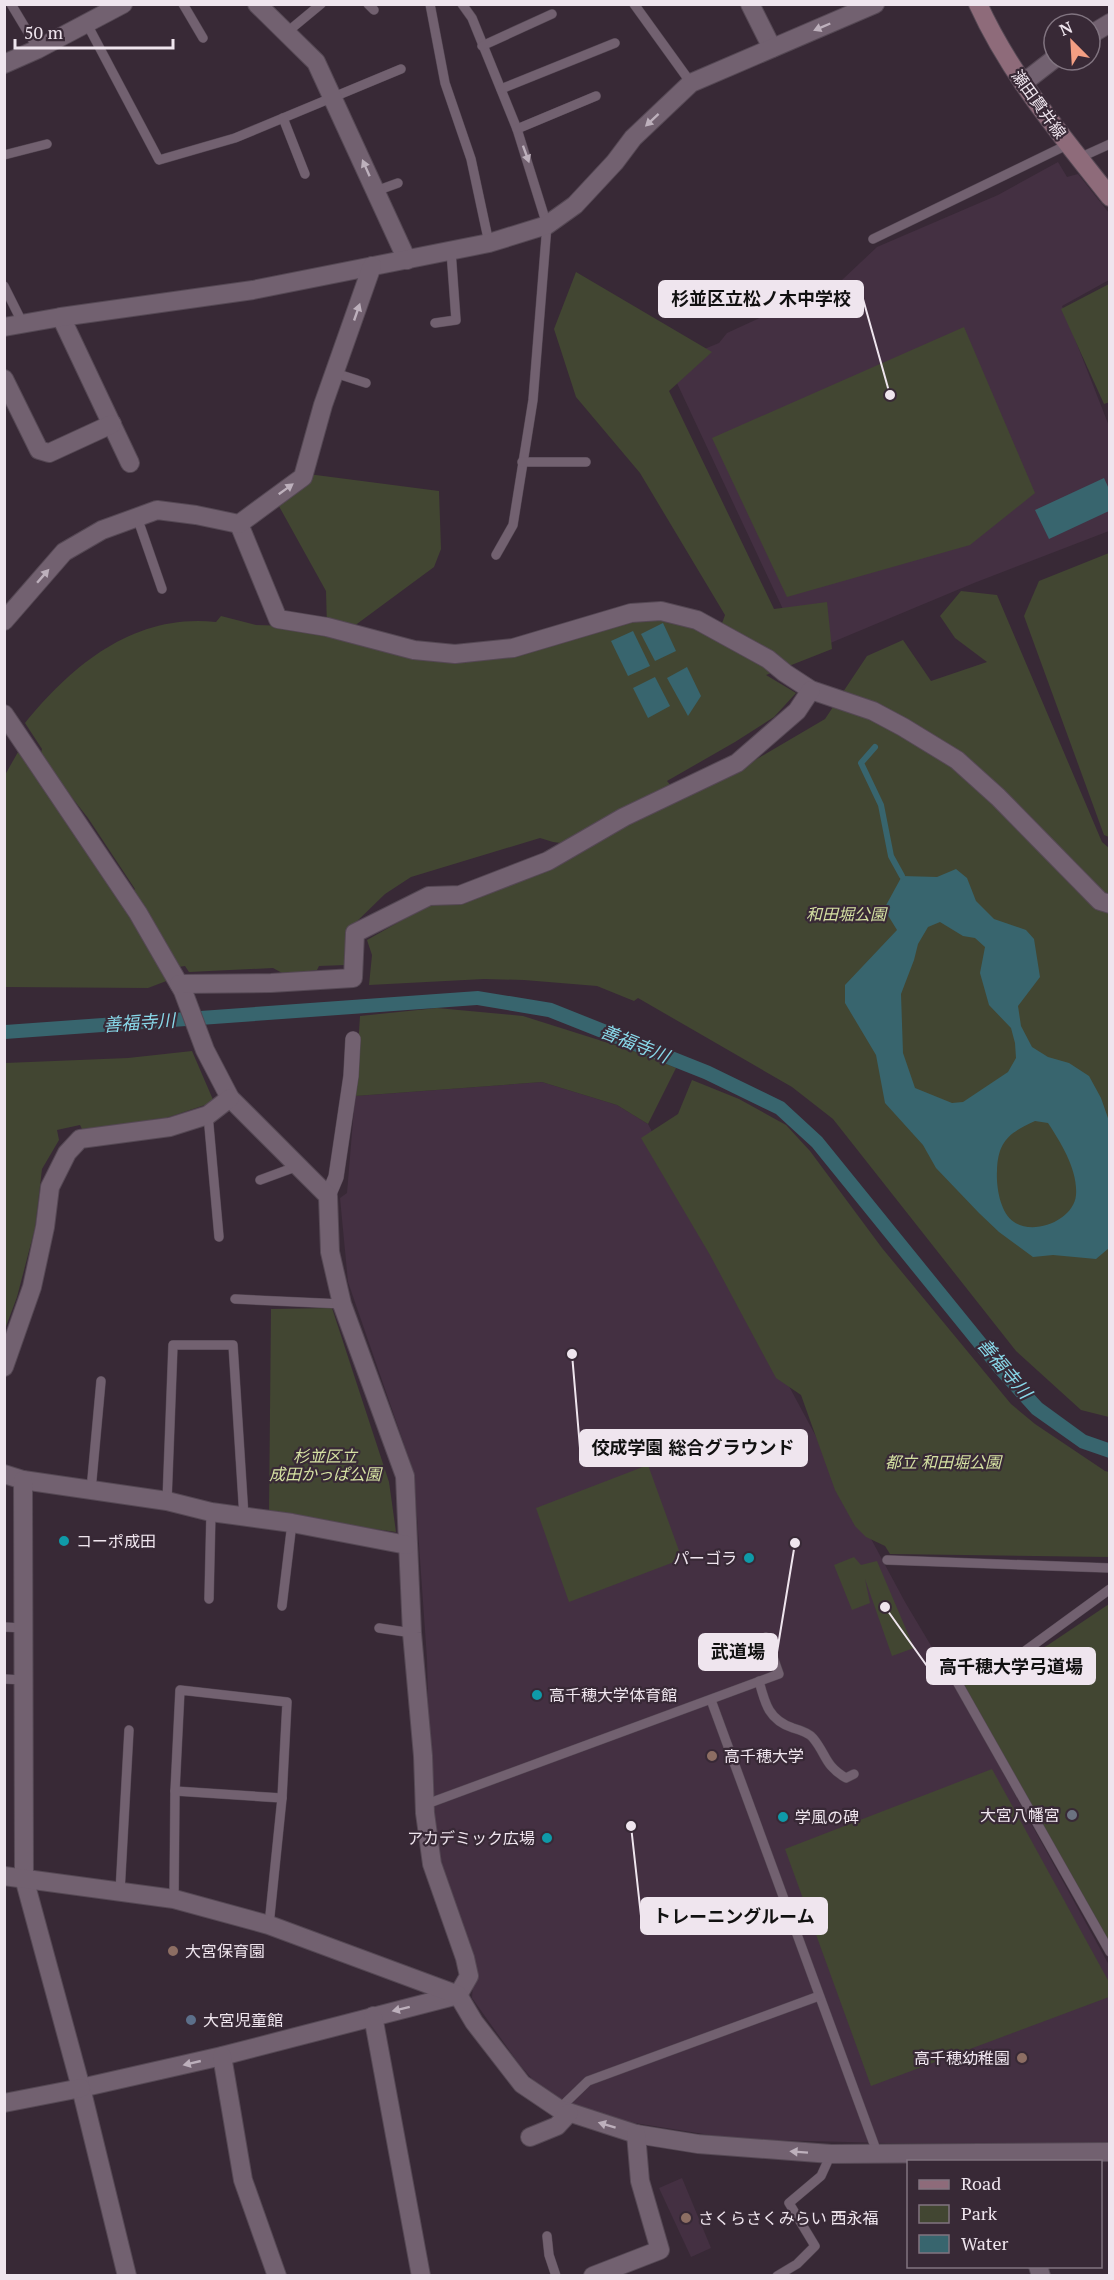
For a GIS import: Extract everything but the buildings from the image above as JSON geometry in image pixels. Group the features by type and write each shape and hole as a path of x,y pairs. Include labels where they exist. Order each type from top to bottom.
{"main road":[{"name":"瀬田貫井線","path":"978,4 987,24 1023,83 1110,197"}],"street":[{"path":"4,63 38,49 123,4"},
{"path":"257,4 315,62 334,98 407,260"},
{"path":"750,4 772,48"},
{"path":"4,327 253,290 489,243 548,225 575,205 615,162 633,138 691,83 875,4"},
{"path":"1023,83 1042,68"},
{"path":"4,621 64,552 102,530 157,510 196,514 238,524 303,477 335,373 372,266"},
{"path":"61,317 130,463"},
{"path":"4,379 39,450 49,453 112,424"},
{"path":"238,524 278,619 327,627 414,650 455,654 513,648 631,613 661,611 697,620 768,659 811,690 873,711 957,760 998,797 1100,901 1110,904"},
{"path":"181,987 353,978 355,933 429,896 460,895 548,861 624,817 737,763 797,711 811,690"},
{"path":"6,719 138,913 181,987 202,1042 230,1098 328,1196"},
{"path":"4,2103 222,2056 458,1995 469,1976 465,1958 432,1864 424,1805 423,1756 412,1633 405,1476 342,1304 330,1252 328,1196 336,1177 351,1076 353,1039"},
{"path":"4,1367 32,1287 45,1227 50,1187 67,1153 80,1139 170,1127 208,1115 230,1098"},
{"path":"4,1474 22,1480 167,1500 211,1512 292,1523 407,1545"},
{"path":"22,1480 24,1878 81,2088 127,2276"},
{"path":"4,1876 174,1899 269,1925 458,1995 474,2022 522,2084 564,2111 636,2134 698,2144 831,2154 997,2157 1110,2152"},
{"path":"373,2016 421,2276"},
{"path":"222,2056 243,2180 277,2276"},
{"path":"530,2137 557,2126 564,2111"},
{"path":"593,2276 613,2272 660,2250 640,2181 636,2134"}],"lane":[{"path":"11,4 38,49"},
{"path":"183,4 203,38"},
{"path":"286,33 321,4"},
{"path":"430,4 445,83 471,159 489,243"},
{"path":"462,4 472,18 517,129 548,225 533,400 513,525 496,555"},
{"path":"634,4 691,83"},
{"path":"482,46 552,14"},
{"path":"87,24 159,160 235,138 401,69"},
{"path":"501,89 615,43"},
{"path":"517,129 596,96"},
{"path":"283,118 305,174"},
{"path":"4,154 47,144"},
{"path":"873,239 1074,151 1110,144"},
{"path":"376,191 398,183"},
{"path":"435,323 456,320 451,250"},
{"path":"4,286 23,324"},
{"path":"335,373 366,383"},
{"path":"522,462 586,462"},
{"path":"137,517 162,589"},
{"path":"208,1115 219,1237"},
{"path":"260,1180 298,1166"},
{"path":"235,1299 342,1304"},
{"path":"167,1500 173,1345 233,1345 244,1517"},
{"path":"91,1490 100,1382"},
{"path":"209,1599 211,1512"},
{"path":"282,1606 292,1523"},
{"path":"887,1560 1110,1568"},
{"path":"1110,1589 1024,1651 956,1680 1110,1952"},
{"path":"4,1627 24,1628"},
{"path":"379,1628 412,1633"},
{"path":"424,1805 779,1674 766,1637"},
{"path":"4,1679 24,1680"},
{"path":"759,1681 765,1707 777,1721 813,1737 826,1761 836,1772 846,1778 854,1774"},
{"path":"174,1899 175,1791 180,1690 287,1702 282,1798 269,1925"},
{"path":"711,1700 878,2155"},
{"path":"120,1892 129,1730"},
{"path":"175,1791 282,1798"},
{"path":"564,2111 588,2081 819,1996"},
{"path":"777,2276 797,2264 815,2246 789,2203 821,2176 831,2154"},
{"path":"547,2236 549,2255 556,2276"}],"shaded area":[{"path":"1058,162 1067,177 1078,174 1109,213 1109,280 1062,306 1109,426 1109,531 974,583 804,654 668,364 719,343 727,333 842,280 877,247 998,195"},
{"name":"高千穂大学","path":"542,1082 617,1105 648,1124 905,1602 958,1691 1109,1965 1109,2143 885,2143 735,2139 616,2120 586,2112 552,2096 535,2082 519,2064 472,1998 474,1969 435,1850 431,1821 427,1659 414,1473 348,1282 340,1198 347,1193 355,1096"},
{"name":"さくらさくみらい 西永福","path":"682,2178 711,2248 691,2257 659,2188"}],"green space":[{"name":"和田堀公園","path":"576,272 712,352 669,391 774,609 827,602 832,649 766,675 796,693 774,717 667,781 672,787 738,770 825,719 867,656 903,640 931,681 987,662 955,638 940,616 961,591 997,595 1102,842 1109,848 1109,1417 1081,1410 1016,1351 833,1119 792,1087 638,998 634,1001 597,986 484,979 369,985 372,955 367,940 429,905 460,904 555,868 591,847 540,838 411,877 385,894 347,931 346,965 319,966 317,970 284,974 273,968 189,972 185,966 178,967 132,892 135,889 88,818 40,757 42,749 25,723 64,681 108,647 133,634 187,621 216,622 221,616 256,625 289,626 418,660 460,660 637,618 680,619 716,640 725,615 640,473 576,397 554,329"},
{"path":"1109,284 1110,402 1104,404 1061,309"},
{"path":"964,327 1035,493 970,545 787,597 712,438"},
{"path":"308,474 439,491 441,549 434,567 346,632 327,627 326,591 275,499"},
{"path":"1109,553 1109,837 1104,835 1024,616 1039,581"},
{"path":"18,752 71,824 169,980 148,988 5,987 5,775"},
{"path":"437,1008 523,1016 640,1053 676,1068 648,1124 617,1105 542,1082 355,1096 360,1016"},
{"path":"192,1051 214,1102 166,1118 134,1125 83,1131 80,1125 57,1130 59,1140 42,1169 35,1228 17,1297 5,1329 5,1063 128,1058"},
{"name":"都立 和田堀公園","path":"692,1080 739,1099 786,1125 810,1151 882,1248 1011,1404 1035,1424 1109,1472 1109,1557 890,1554 885,1546 866,1537 855,1526 835,1490 801,1395 776,1378 710,1255 641,1138 678,1114"},
{"name":"杉並区立 成田かっぱ公園","path":"332,1308 389,1482 396,1532 269,1514 271,1309"},
{"path":"648,1465 682,1559 569,1602 536,1508"},
{"path":"854,1557 861,1565 877,1561 914,1648 892,1656 865,1579 870,1603 852,1610 834,1565"},
{"name":"大宮八幡宮","path":"1109,1604 1109,1942 964,1685 1004,1670 1048,1645"},
{"path":"992,1769 1109,1982 1109,1997 871,2086 785,1849"}],"water":[{"path":"1104,478 1109,489 1109,511 1049,539 1035,510"},
{"path":"663,623 676,651 655,661 641,634"},
{"path":"633,631 650,666 628,676 611,641"},
{"path":"687,667 701,696 688,716 667,678"},
{"path":"655,677 670,706 648,718 633,688"},
{"path":"956,869 967,878 976,901 994,919 1026,930 1034,939 1040,977 1018,1006 1021,1026 1032,1047 1048,1057 1069,1063 1089,1076 1101,1098 1109,1121 1109,1248 1096,1259 1053,1255 1033,1257 999,1232 936,1168 923,1145 885,1103 876,1055 845,1003 845,985 897,930 884,909 902,876 937,877","holes":["940,922 963,936 975,938 985,947 980,973 989,1005 1011,1028 1015,1043 1016,1058 1008,1072 963,1102 952,1103 915,1088 903,1053 901,994 918,944 928,927","1035,1121 1048,1123 1063,1148 1074,1176 1076,1195 1074,1204 1061,1218 1052,1223 1032,1227 1014,1222 1005,1212 998,1191 997,1171 1000,1152 1007,1139"]},
{"name":"善福寺川","path":"478,991 552,1003 710,1066 784,1102 822,1137 1006,1364 1042,1403 1086,1435 1109,1443 1109,1458 1080,1448 1032,1414 995,1373 812,1147 776,1114 704,1079 548,1017 477,1005 5,1039 5,1025"}],"waterway":[{"path":"875,747 861,763 881,805 891,856 902,876"}],"place":[{"name":"杉並区立松ノ木中学校","path":"890,395"},
{"name":"佼成学園 総合グラウンド","path":"572,1354"},
{"name":"コーポ成田","path":"64,1541"},
{"name":"武道場","path":"795,1543"},
{"name":"パーゴラ","path":"749,1558"},
{"name":"高千穂大学弓道場","path":"885,1607"},
{"name":"高千穂大学体育館","path":"537,1695"},
{"name":"高千穂大学","path":"712,1756"},
{"name":"大宮八幡宮","path":"1072,1815"},
{"name":"学風の碑","path":"783,1817"},
{"name":"トレーニングルーム","path":"631,1826"},
{"name":"アカデミック広場","path":"547,1838"},
{"name":"大宮保育園","path":"173,1951"},
{"name":"大宮児童館","path":"191,2020"},
{"name":"高千穂幼稚園","path":"1022,2058"},
{"name":"さくらさくみらい 西永福","path":"686,2218"}]}
